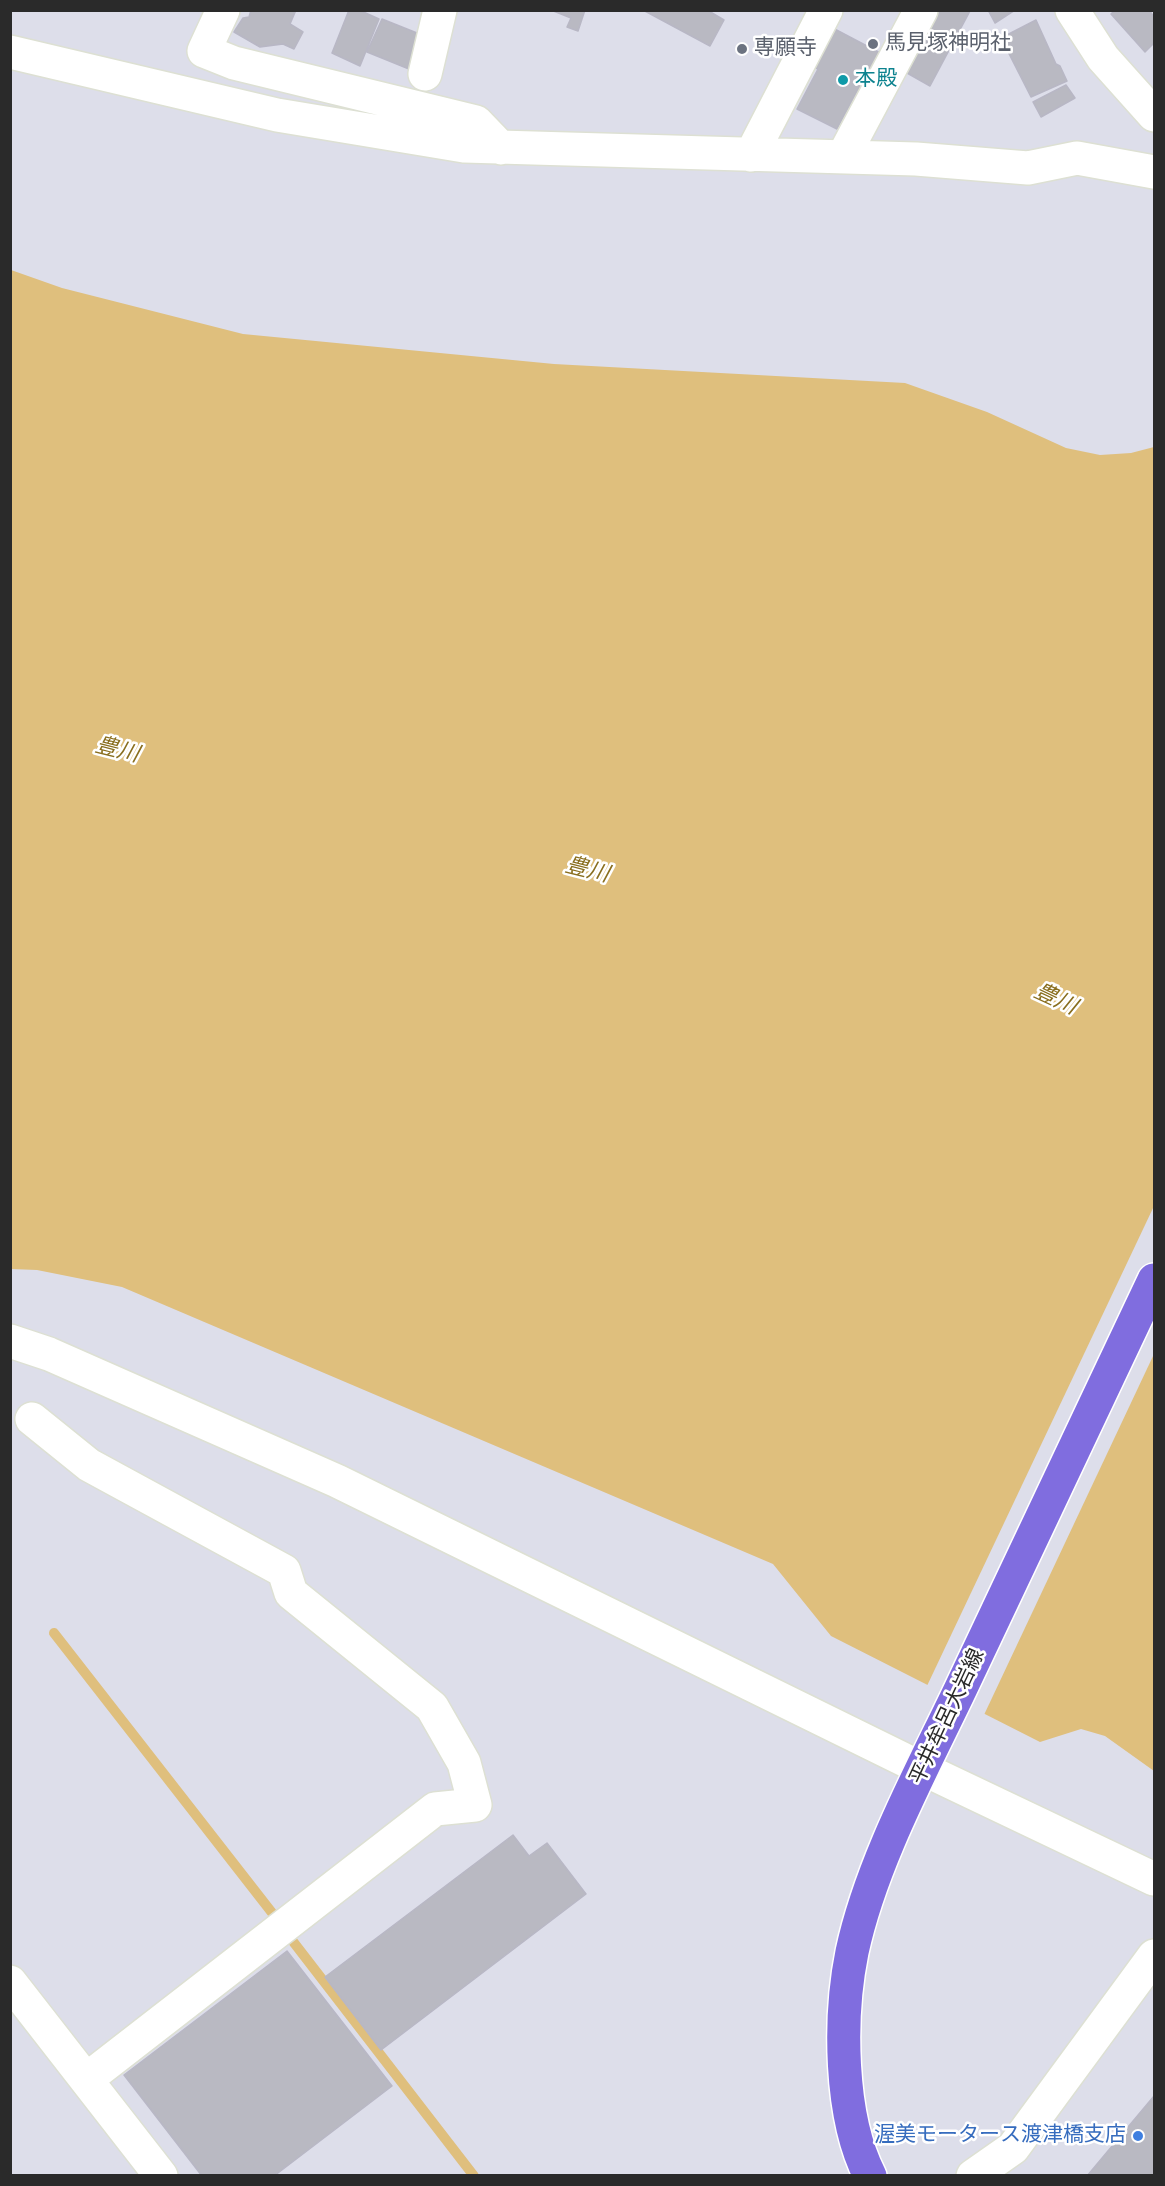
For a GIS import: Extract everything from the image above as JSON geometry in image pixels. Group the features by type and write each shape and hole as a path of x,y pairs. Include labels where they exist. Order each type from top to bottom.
{"main road":[{"name":"平井牟呂大岩線","path":"870,2175 864,2163 851,2113 844,2055 852,1953 867,1894 926,1763 1155,1280"}],"street":[{"path":"223,10 204,51 234,63 477,122 501,148"},
{"path":"425,74 440,10"},
{"path":"751,155 826,10"},
{"path":"843,157 921,10"},
{"path":"1072,10 1103,58 1155,115"},
{"path":"10,52 277,115 464,146 916,159 1028,168 1077,158 1155,172"},
{"path":"10,1341 50,1354 337,1481 926,1763 1155,1879"},
{"path":"32,1419 89,1465 284,1571 291,1593 432,1707 464,1763 475,1805 435,1809 87,2079"},
{"path":"973,2175 1014,2148 1155,1956"},
{"path":"10,1982 161,2175"}],"water":[{"name":"豊川","path":"11,270 62,288 243,334 554,364 905,383 987,412 1066,448 1100,455 1131,453 1154,447 1154,1771 1105,1736 1081,1729 1040,1742 831,1636 773,1564 122,1287 37,1270 11,1269"}],"pier":[{"path":"1154,1206 1154,1354 983,1717 926,1688"}],"building":[{"path":"251,10 296,10 290,24 303,32 294,49 283,44 260,47 234,32 243,18 249,17"},
{"path":"349,10 359,10 379,19 360,66 332,53"},
{"path":"551,10 585,10 578,31 567,27 571,18"},
{"path":"643,10 707,10 724,20 710,46"},
{"path":"932,10 970,11 930,86 900,69"},
{"path":"988,10 1015,10 995,23"},
{"path":"1115,10 1149,10 1154,17 1154,43 1145,52 1111,14"},
{"path":"382,19 422,35 409,69 367,52"},
{"path":"1036,20 1056,64 1060,66 1067,81 1031,97 1001,38"},
{"name":"本殿","path":"827,25 886,56 866,94 858,90 837,129 797,109 818,69 807,64"},
{"path":"1066,85 1075,98 1041,117 1033,102"},
{"path":"513,1835 529,1856 547,1843 586,1894 381,2050 325,1977"},
{"path":"287,1951 392,2086 274,2176 202,2176 124,2075"},
{"name":"渥美モータース渡津橋支店","path":"1154,2096 1154,2176 1087,2176"}],"waterway":[{"path":"54,1633 273,1914"},
{"path":"288,1935 474,2176"}],"place":[{"name":"馬見塚神明社","path":"873,44"},
{"name":"専願寺","path":"742,49"},
{"name":"本殿","path":"843,80"},
{"name":"渥美モータース渡津橋支店","path":"1138,2136"}]}
